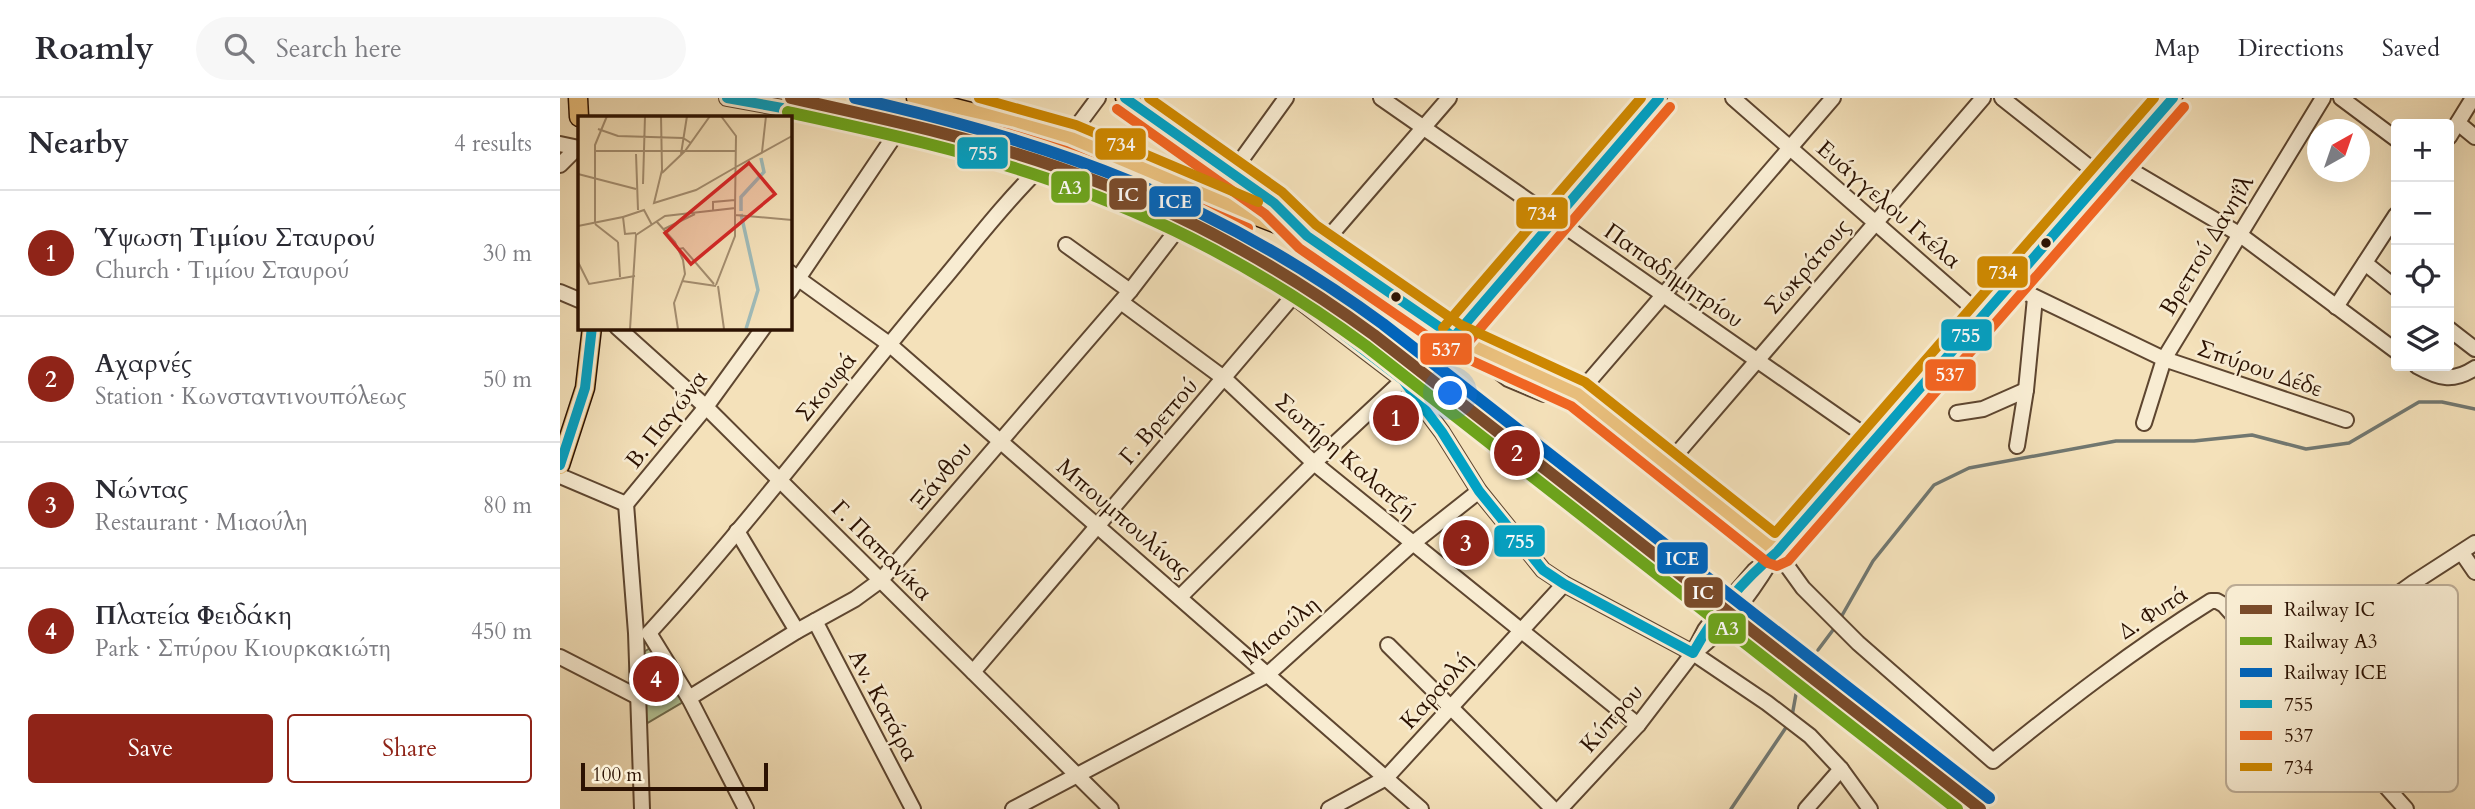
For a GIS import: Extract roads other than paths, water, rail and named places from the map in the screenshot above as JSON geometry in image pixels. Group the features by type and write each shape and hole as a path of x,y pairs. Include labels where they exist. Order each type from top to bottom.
{"main road":[{"path":"916,98 1069,137 1141,165 1213,199 1314,241"},
{"path":"1125,98 1274,203 1314,241 1454,337 1578,394 1776,552 2173,98"},
{"path":"560,465 585,388 592,329"}],"street":[{"path":"727,98 899,129 1039,169 1110,194 1181,226 1255,267 1403,380 1442,432 1479,491 1543,570 1693,653 1767,703 1810,736 1841,769 1870,809"},
{"path":"1069,137 1098,98"},
{"path":"1213,199 1286,98"},
{"name":"Παπαδημητρίου","path":"1381,98 1873,441"},
{"path":"1314,241 1449,98"},
{"path":"1454,337 1659,98"},
{"name":"Ευάγγελου Γκέλα","path":"1733,98 1982,316"},
{"path":"1578,394 1833,98"},
{"name":"Σωκράτους","path":"1668,464 1983,98"},
{"path":"2002,98 2103,178"},
{"name":"Βρεττού Δανηΐλ","path":"2144,424 2164,359 2323,98"},
{"path":"2341,98 2391,135"},
{"path":"2454,129 2473,98"},
{"path":"2458,123 2475,137"},
{"path":"794,275 899,129"},
{"path":"560,144 578,148"},
{"path":"560,165 578,148"},
{"path":"2117,162 2239,234 2391,347"},
{"name":"Σκουφά","path":"642,633 666,616 889,344 1039,169"},
{"path":"2336,307 2391,223"},
{"name":"Ξάνθου","path":"689,698 797,631 855,599 881,580 1125,297 1181,226"},
{"name":"Σωτήρη Καλατζή","path":"1066,245 1225,379 1314,463 1638,725"},
{"path":"2365,263 2391,284"},
{"name":"Μπουμπουλίνας","path":"794,275 889,344 1421,809"},
{"name":"Σπύρου Δέδε","path":"2010,285 2164,359 2346,420"},
{"path":"560,292 578,300"},
{"name":"Γ. Βρεττού","path":"973,672 1294,295"},
{"path":"2017,446 2026,390 2035,298"},
{"name":"Γ. Παπανίκα","path":"619,329 706,407 1111,809"},
{"name":"Β. Παγώνα","path":"626,504 706,407 763,329"},
{"path":"2454,333 2475,349"},
{"path":"2427,371 2440,378 2453,379 2475,368"},
{"path":"1180,597 1314,463 1403,380"},
{"path":"1957,413 1983,409 2026,390"},
{"path":"560,476 626,504 642,633 638,697 642,809"},
{"name":"Μιαούλη","path":"1013,809 1266,676 1412,544 1479,491"},
{"path":"737,531 797,631"},
{"path":"2410,585 2475,543"},
{"name":"Δ. Φυτά","path":"1776,552 1803,588 1844,629 1894,677 1993,761 2081,689 2141,646 2211,601 2217,601 2226,607"},
{"name":"Κύπρου","path":"1560,809 1638,725 1693,653 1717,614 1754,571 1776,552"},
{"path":"2462,552 2475,572"},
{"name":"Καραολή","path":"1329,809 1386,778 1564,584"},
{"name":"Αν. Κατάρα","path":"815,621 913,809"},
{"path":"642,633 689,698 746,809"},
{"path":"1388,645 1553,809"},
{"path":"560,657 638,697"},
{"path":"1806,809 1841,769"},
{"name":"Δ. Φυτά","path":"2391,792 2406,809"}],"waterway":[{"path":"1840,619 1873,561 1934,485 1969,468 2116,441 2194,441 2252,435 2306,449 2349,443 2419,402 2442,402 2475,409"},
{"path":"1818,650 1836,626"},
{"path":"1792,716 1796,694"},
{"path":"1731,809 1789,723"}],"rail line":[{"name":"IC","path":"791,98 959,137 1057,167 1182,219 1300,284 1374,335 1980,809"},
{"name":"ICE","path":"855,98 999,135 1131,182 1195,210 1258,243 1320,281 1383,324 1989,798"},
{"name":"A3","path":"788,112 953,150 1019,169 1135,212 1254,272 1366,346 1957,809"}],"place":[{"name":"Ύψωση Τιμίου Σταυρού","path":"1396,418"},
{"name":"Αχαρνές","path":"1517,453"},
{"name":"Νώντας","path":"1466,543"},
{"name":"Πλατεία Φειδάκη","path":"656,679"}]}
